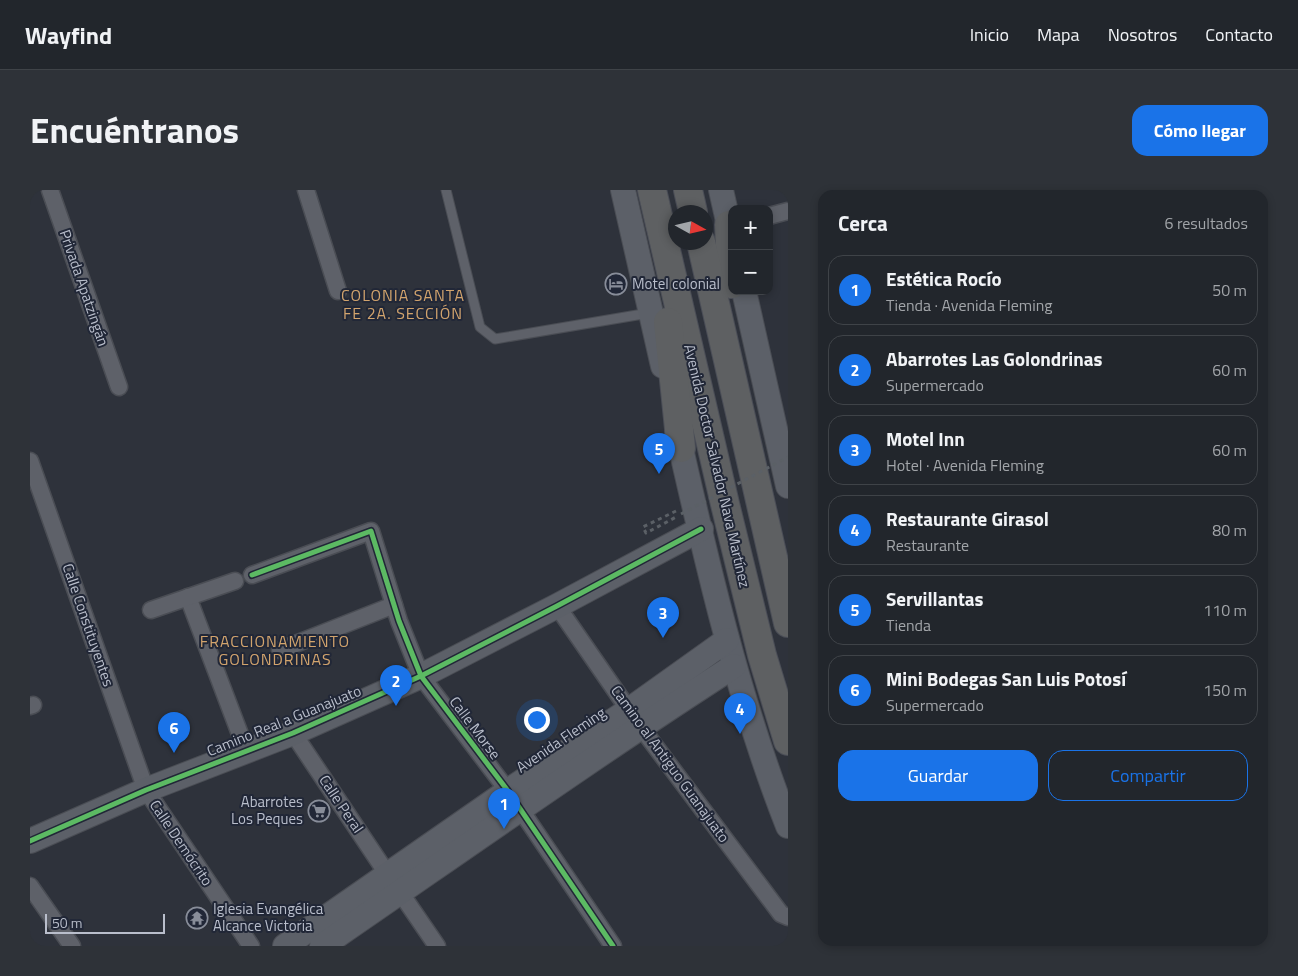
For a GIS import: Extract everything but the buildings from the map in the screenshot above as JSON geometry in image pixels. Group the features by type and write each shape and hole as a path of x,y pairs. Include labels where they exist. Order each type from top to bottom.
{"highway":[{"path":"688,190 691,205"},
{"path":"654,198 681,448"},
{"name":"Avenida Doctor Salvador Nava Martínez","path":"654,198 760,646 788,741"},
{"path":"703,250 788,623"},
{"path":"732,295 738,406"}],"street":[{"name":"Privada Apatzingán","path":"50,190 119,387"},
{"path":"306,190 338,291"},
{"name":"Avenida Doctor Salvador Nava Martínez","path":"623,190 681,448 727,640 766,772 788,826"},
{"path":"721,190 728,218"},
{"path":"773,215 788,211"},
{"path":"745,295 786,450 788,486"},
{"name":"Calle Constituyentes","path":"30,460 146,790"},
{"name":"Camino Real a Guanajuato","path":"30,841 146,790 293,733 420,676 701,529"},
{"name":"Calle Morse","path":"252,575 371,530 394,606 420,676 513,800 613,946"},
{"path":"152,610 235,580"},
{"path":"188,598 246,750"},
{"path":"280,650 394,606"},
{"name":"Camino al Antiguo Guanajuato","path":"557,606 635,718 781,914 788,917"},
{"name":"Avenida Fleming","path":"635,718 727,640"},
{"name":"Avenida Fleming","path":"322,946 394,884 513,800 635,718 734,666"},
{"name":"Calle Peral","path":"293,733 437,946"},
{"name":"Calle Demócrito","path":"146,790 251,946"},
{"name":"Avenida Fleming","path":"285,946 394,884"},
{"path":"30,886 72,946"}],"lane":[{"path":"446,190 480,328 495,339 650,313"}],"path":[{"path":"682,508 643,528 646,533 681,514 786,450"}],"cycle path":[{"path":"30,841 146,790 293,733 421,676 701,529"},
{"path":"252,575 371,531 399,621 421,676 508,791 613,946"}],"place":[{"name":"Motel colonial","path":"616,284"},
{"name":"Servillantas","path":"659,474"},
{"name":"Motel Inn","path":"663,638"},
{"name":"Abarrotes Las Golondrinas","path":"396,706"},
{"name":"Restaurante Girasol","path":"740,734"},
{"name":"Mini Bodegas San Luis Potosí","path":"174,753"},
{"name":"Abarrotes Los Peques","path":"319,811"},
{"name":"Estética Rocío","path":"504,829"},
{"name":"Iglesia Evangélica Alcance Victoria","path":"197,918"}],"district":[{"name":"COLONIA SANTA FE 2A. SECCIÓN","path":"403,304"},
{"name":"FRACCIONAMIENTO GOLONDRINAS","path":"275,650"}]}
